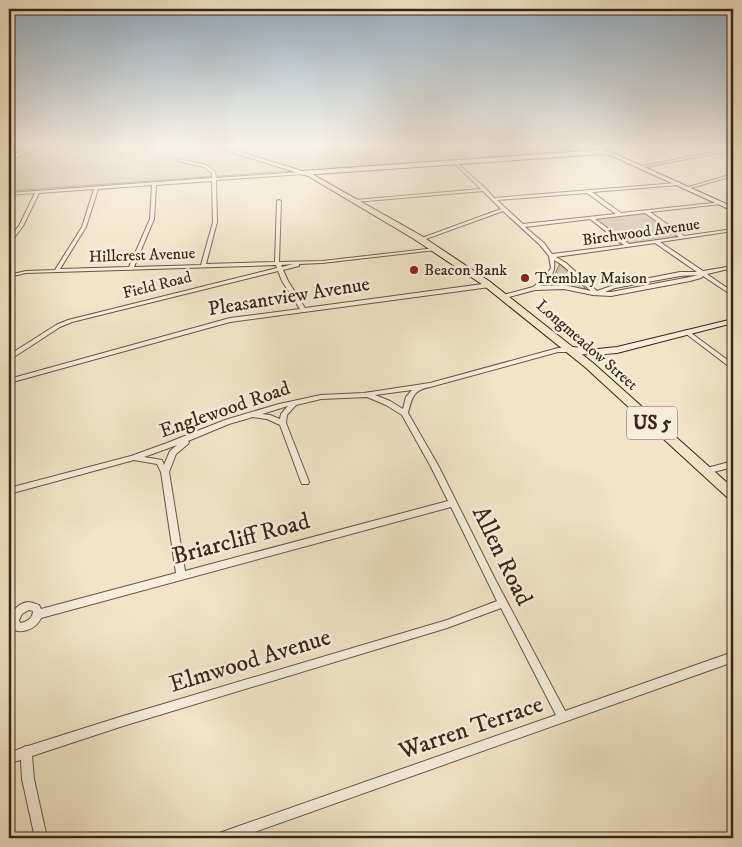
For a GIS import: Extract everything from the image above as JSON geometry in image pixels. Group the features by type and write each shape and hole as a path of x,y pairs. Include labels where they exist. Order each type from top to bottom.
{"main road":[{"name":"Longmeadow Street","path":"329,187 421,239 505,296 571,350 733,495"}],"street":[{"path":"9,194 113,187"},
{"path":"132,268 152,219 154,187"},
{"path":"203,266 215,222 213,187"},
{"path":"481,187 542,244 551,256 564,264 597,294"},
{"path":"495,200 653,187"},
{"path":"683,187 733,208"},
{"path":"687,188 692,187"},
{"path":"57,271 83,229 96,188"},
{"path":"355,201 485,190"},
{"path":"9,241 22,224 37,193"},
{"path":"591,193 621,216"},
{"path":"279,201 277,262 285,282 303,310"},
{"path":"521,226 721,203"},
{"path":"421,239 504,209"},
{"path":"646,212 684,238"},
{"path":"592,219 628,246"},
{"name":"Birchwood Avenue","path":"551,256 733,230"},
{"path":"657,242 733,294"},
{"name":"Field Road","path":"9,358 58,326 70,321 279,269 322,262 436,249"},
{"path":"535,288 552,271 551,256"},
{"name":"Hillcrest Avenue","path":"9,275 26,272 277,262"},
{"name":"Field Road","path":"277,262 322,262"},
{"path":"505,296 535,288 564,287 597,294 610,294 640,290 699,277 702,273 733,267"},
{"name":"Pleasantview Avenue","path":"9,381 226,321 490,285"},
{"path":"571,350 613,351 733,321"},
{"path":"687,332 733,367"},
{"name":"Englewood Road","path":"9,491 132,458 249,415 296,402 340,395 364,395 419,387 564,349 571,350"},
{"path":"364,395 374,396 405,413 409,397 419,387"},
{"path":"296,402 284,414 282,423 305,482"},
{"name":"Allen Road","path":"405,413 454,503 503,603 563,718"},
{"path":"249,415 268,417 282,423"},
{"path":"165,472 173,453 194,436"},
{"path":"132,458 156,460 165,472 182,576"},
{"path":"706,471 733,464"},
{"name":"Briarcliff Road","path":"38,614 454,503"},
{"name":"Elmwood Avenue","path":"9,758 26,751 447,624 503,603"},
{"name":"Warren Terrace","path":"222,838 733,657"},
{"path":"26,751 28,779 40,838"}],"shaded area":[{"path":"9,187 72,187 9,191"},
{"path":"644,212 680,236 648,244 622,246 592,221 614,213"},
{"path":"560,263 586,289 546,284 555,274"}],"place":[{"name":"Beacon Bank","path":"414,270"},
{"name":"Tremblay Maison","path":"525,278"}]}
